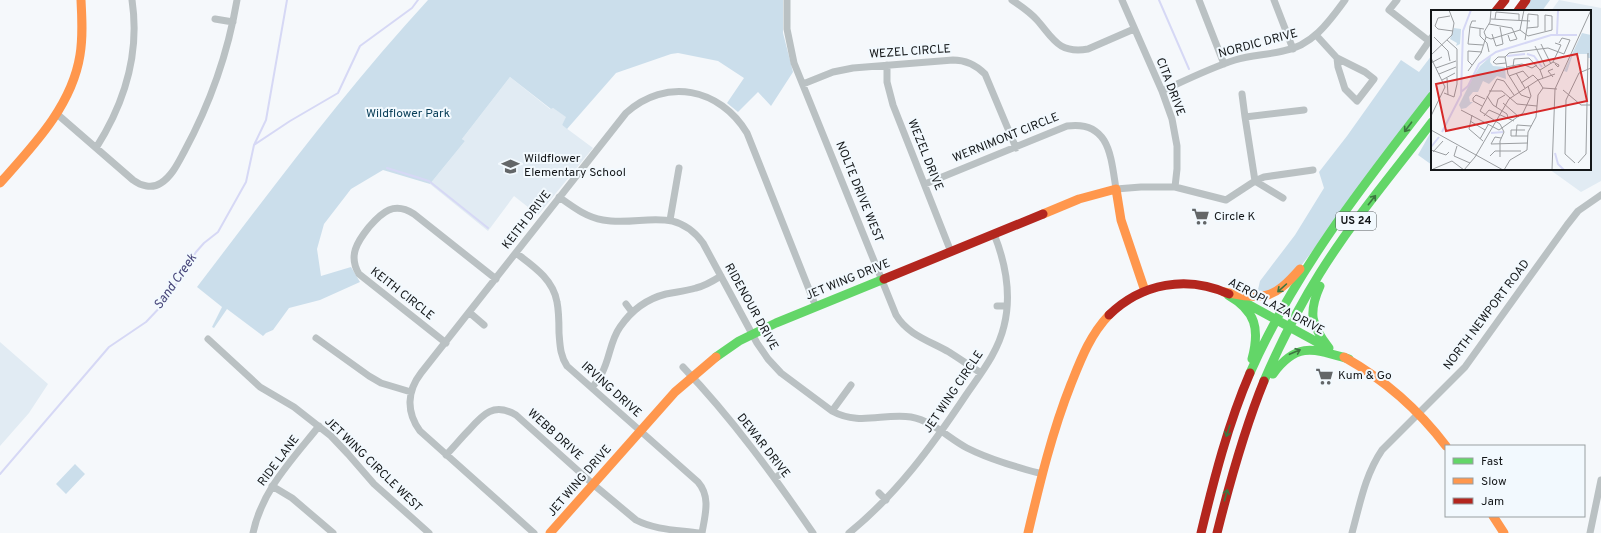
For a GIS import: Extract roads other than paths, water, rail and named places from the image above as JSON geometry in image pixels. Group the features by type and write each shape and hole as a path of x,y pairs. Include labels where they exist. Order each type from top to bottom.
{"main road":[{"path":"0,183 58,114 74,81 81,54 81,0"},
{"path":"1497,10 1505,0"},
{"path":"1519,10 1526,0"},
{"name":"US 24","path":"1201,533 1215,474 1237,405 1259,354 1277,319 1334,226 1431,97"},
{"name":"US 24","path":"1217,533 1230,481 1249,417 1275,356 1290,327 1320,274 1351,227 1431,123"},
{"name":"JET WING DRIVE","path":"550,533 675,392 712,360 752,334 776,322 1079,199 1116,189"},
{"name":"WERNIMONT CIRCLE","path":"1116,189 1122,220 1145,291"},
{"path":"1224,292 1256,298 1269,297 1276,293 1294,277 1334,226"},
{"path":"1329,348 1314,328 1312,321 1312,308 1314,300 1331,263 1351,227"},
{"name":"AEROPLAZA DRIVE","path":"1028,533 1042,474 1059,414 1090,339 1096,329 1110,313 1122,304 1145,291 1158,286 1182,284 1210,287 1224,292 1277,319 1349,359 1383,383 1418,413 1445,445"},
{"path":"1224,292 1244,306 1254,320 1256,327 1254,350 1237,405"},
{"path":"1249,417 1277,367 1293,352 1303,349 1310,349 1349,359"},
{"path":"1494,517 1504,533"}],"street":[{"path":"96,148 107,131 117,110 130,71 134,32 132,0"},
{"path":"58,114 137,183 147,186 156,186 166,179 176,166 200,120 218,75 233,22 237,0"},
{"name":"NOLTE DRIVE WEST","path":"787,0 786,16 788,40 794,63 896,315 905,326 920,337 950,353 981,373"},
{"path":"1012,0 1033,16 1053,41 1068,49 1088,49 1134,30"},
{"name":"CITA DRIVE","path":"1122,0 1162,91 1172,120 1177,146 1175,187"},
{"path":"1198,0 1224,64"},
{"path":"1274,0 1293,49"},
{"name":"NORDIC DRIVE","path":"1162,91 1224,64 1243,58 1293,49 1306,43 1316,35 1345,0"},
{"path":"1397,0 1389,10 1431,39 1418,57"},
{"path":"215,19 233,22"},
{"path":"1316,35 1337,58 1365,72 1374,79 1357,101 1345,89 1338,67 1337,58"},
{"name":"WEZEL CIRCLE","path":"803,84 833,72 853,68 953,60 966,62 980,69 989,82 1016,148"},
{"name":"WEZEL DRIVE","path":"887,65 887,82 891,98 951,252"},
{"name":"KEITH DRIVE","path":"534,533 420,431 410,414 411,392 417,379 626,113 636,105 653,96 670,92 691,92 707,97 730,111 747,133 816,306"},
{"path":"1242,94 1255,181"},
{"path":"1246,117 1304,110"},
{"name":"WERNIMONT CIRCLE","path":"925,184 1067,126 1074,125 1088,127 1099,134 1109,149 1116,189"},
{"path":"670,220 679,168"},
{"path":"1255,181 1264,177 1312,170"},
{"path":"1255,181 1283,198"},
{"name":"JET WING DRIVE","path":"1116,189 1175,187 1226,200 1255,181"},
{"path":"156,186 158,193"},
{"name":"NORTH NEWPORT ROAD","path":"1352,533 1367,478 1373,462 1382,450 1465,367 1578,211 1601,195"},
{"name":"RIDENOUR DRIVE","path":"559,197 583,213 603,220 670,220 681,223 697,235 762,352 773,366 781,373 832,411 841,416 854,419 898,416 912,418 942,431 965,447 976,452 1001,462 1042,474"},
{"name":"KEITH CIRCLE","path":"446,343 359,274 353,258 359,240 383,212 395,208 402,209 414,214 496,279"},
{"name":"JET WING CIRCLE","path":"849,533 886,500 914,468 942,431 992,356 1001,336 1007,306 1008,287 1006,271 994,234"},
{"name":"IRVING DRIVE","path":"516,253 541,273 550,284 557,301 560,350 564,360 571,370 703,487 706,498 700,533"},
{"path":"592,388 603,372 615,334 632,312 645,302 658,296 696,288 721,276"},
{"path":"626,304 632,312"},
{"path":"997,306 1007,306"},
{"path":"470,313 484,325"},
{"path":"316,338 369,376 411,392"},
{"name":"JET WING CIRCLE WEST","path":"208,339 260,387 294,407 339,443 374,484 429,533"},
{"name":"DEWAR DRIVE","path":"683,367 747,441 813,533"},
{"path":"832,411 851,385"},
{"name":"WEBB DRIVE","path":"446,455 480,417 492,410 504,410 516,415 630,515 642,523 700,533"},
{"name":"RIDE LANE","path":"253,533 262,503 272,486 319,426"},
{"path":"775,478 783,472"},
{"path":"1590,533 1601,480"},
{"path":"272,486 296,501 333,533"},
{"path":"879,493 886,500"}],"waterway":[{"name":"Sand Creek","path":"0,474 109,347 146,322 165,302 196,252 204,243 218,232 246,182 254,145 266,120 287,0"},
{"path":"254,145 290,121 338,93 360,46 412,8 418,0"},
{"path":"1159,0 1189,69"},
{"path":"387,168 429,181 488,228"}],"place":[{"name":"Wildflower Elementary School","path":"511,166"},
{"name":"Circle K","path":"1201,217"},
{"name":"Kum & Go","path":"1325,376"}],"park label":[{"name":"Wildflower Park","path":"408,114"}]}
